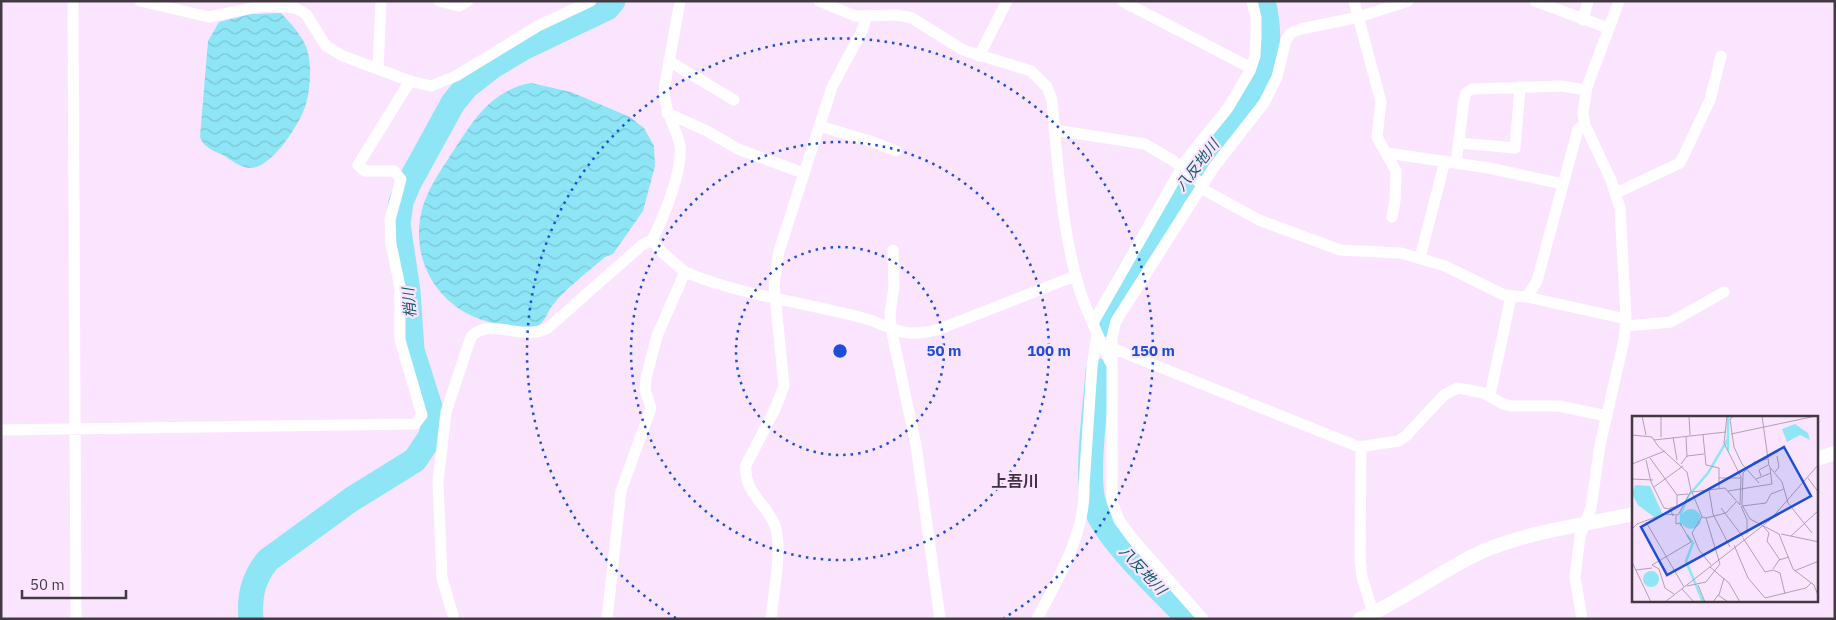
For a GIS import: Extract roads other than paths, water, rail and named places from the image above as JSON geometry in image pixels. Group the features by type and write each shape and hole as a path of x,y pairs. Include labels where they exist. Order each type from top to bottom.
{"street":[{"path":"73,1 76,619"},
{"path":"140,1 209,17 262,6 295,8 306,14 326,46 343,56 410,81 430,86 443,82 538,26 591,1"},
{"path":"378,69 381,1"},
{"path":"439,1 459,6 468,1"},
{"path":"454,619 442,578 438,482 446,412 471,337 476,332 486,328 529,334 543,330 642,245 652,240 668,199 680,154 679,142 668,114 664,90 680,1"},
{"path":"819,1 855,16 897,15 912,18 952,44 979,56 1020,67 1039,77 1047,87 1052,100 1060,196 1075,276 1112,368"},
{"path":"979,56 1007,1"},
{"path":"1122,1 1251,68"},
{"path":"1037,619 1060,575 1085,504 1084,486 1095,328 1181,168 1228,108 1251,68 1256,36 1256,18 1252,1"},
{"path":"1354,1 1381,102 1377,136 1380,145 1396,171 1395,201 1392,217"},
{"path":"1203,619 1132,538 1119,520 1112,501 1112,337 1116,321 1202,185 1264,104 1278,76 1286,40 1291,33 1301,29 1359,17 1408,1"},
{"path":"1535,1 1608,28"},
{"path":"1583,20 1588,1"},
{"path":"1582,619 1575,577 1580,536 1591,508 1626,322 1620,208 1616,193 1585,125 1583,113 1586,90 1619,1"},
{"path":"771,619 777,550 776,527 772,517 748,486 745,475 746,465 776,408 784,386 775,299 775,269 803,173 832,87 862,31 867,16"},
{"path":"1616,193 1680,163 1710,100 1722,56"},
{"path":"669,61 734,100"},
{"path":"1,430 415,424 422,415 400,340 400,287 391,244 390,220 401,179 394,171 365,171 358,165 410,81"},
{"path":"1420,258 1451,162 1459,144 1466,93 1472,88 1480,87 1561,86 1586,90"},
{"path":"1459,144 1515,148 1520,87"},
{"path":"668,114 707,131 738,149 803,173"},
{"path":"1527,297 1537,282 1578,129 1585,125"},
{"path":"819,126 873,142 896,152"},
{"path":"1054,130 1145,144 1172,160 1202,185 1206,191 1259,220 1340,250 1401,253 1420,258 1445,266 1511,296 1527,297 1626,322 1671,322 1724,292"},
{"path":"1387,154 1451,162 1563,184"},
{"path":"652,240 662,252 685,272 703,279 775,299 864,318 912,333 937,330 1075,276"},
{"path":"892,250 894,288 890,314 891,328 916,445 940,619"},
{"path":"607,619 621,491 651,408 645,390 646,378 657,336 685,272"},
{"path":"1490,395 1511,296"},
{"path":"1112,348 1341,441 1361,446 1398,441 1406,436 1450,390 1474,390 1490,395 1501,403 1511,406 1560,406 1607,416"},
{"path":"1361,446 1360,560 1367,616 1488,550 1538,534 1632,514"},
{"path":"1818,459 1835,453"}],"water":[{"path":"281,13 299,34 308,51 310,75 307,99 298,122 284,143 268,161 259,166 247,168 209,148 200,137 208,41 219,22 251,14"},
{"path":"531,83 571,92 630,117 644,128 654,146 655,166 643,211 613,254 605,257 577,280 552,306 540,324 527,329 482,320 461,310 447,299 427,271 419,238 424,203 430,189 469,127 495,99 505,92"}],"waterway":[{"name":"梢川","path":"251,619 253,588 268,560 352,499 415,460 431,436 433,426 431,410 412,350 408,291 398,224 401,202 409,183 453,103 466,87 493,66 523,48 607,8 613,1"},
{"name":"八反地川","path":"1102,325 1175,194 1255,91 1266,58 1268,36 1263,1"},
{"name":"八反地川","path":"1098,371 1091,458 1094,504 1100,518 1122,549 1189,619"}],"district":[{"name":"上吾川","path":"1015,481"}]}
